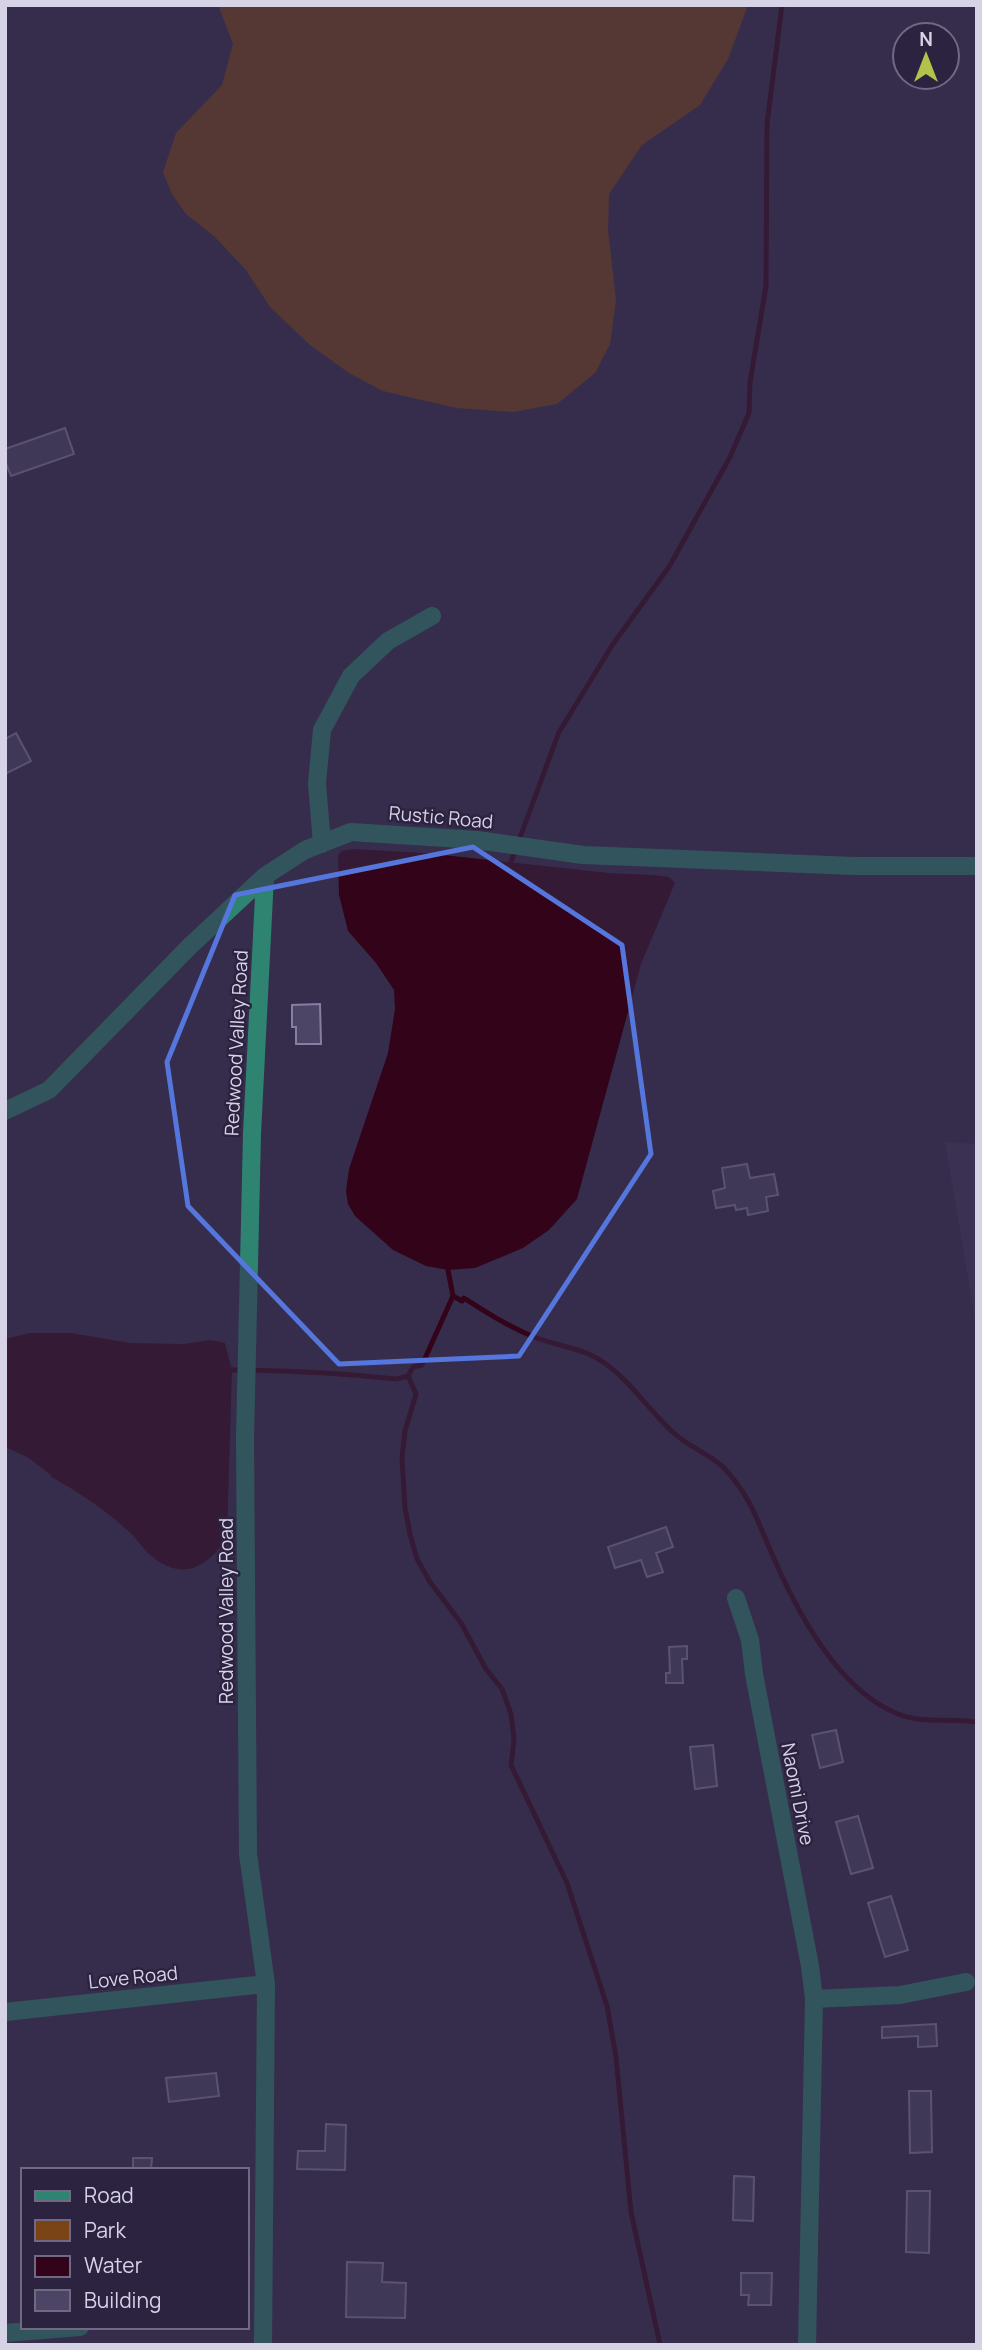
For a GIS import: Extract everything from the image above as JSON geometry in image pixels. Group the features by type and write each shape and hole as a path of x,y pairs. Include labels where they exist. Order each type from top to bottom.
{"street":[{"path":"322,844 317,783 322,730 351,676 388,640 432,616"},
{"name":"Rustic Road","path":"5,1111 49,1090 190,946 265,876 305,850 351,832 477,840 583,855 854,866 977,866"},
{"name":"Redwood Valley Road","path":"263,2345 255,2314 266,1983 248,1854 245,1438 252,1134 265,876"},
{"name":"Naomi Drive","path":"736,1598 750,1640 814,1999 807,2345"},
{"path":"814,1999 900,1995 966,1982"},
{"name":"Love Road","path":"5,2012 266,1983"},
{"path":"5,2333 55,2329"}],"highlighted area":[{"path":"473,847 622,945 651,1154 519,1356 339,1364 188,1206 167,1062 235,895"}],"shaded area":[{"path":"945,1142 977,1144 977,1330"}],"green space":[{"path":"218,5 748,5 728,59 700,105 642,145 609,194 608,230 616,300 610,344 595,373 557,404 513,412 456,408 383,391 349,373 310,345 270,307 246,270 215,237 186,214 172,194 163,172 176,133 222,85 233,44"}],"water":[{"path":"354,849 425,853 609,873 654,875 669,877 675,883 641,964 577,1199 549,1230 523,1248 475,1268 448,1270 426,1266 393,1250 355,1216 348,1204 346,1191 349,1169 388,1053 395,1009 394,990 376,963 348,931 339,895 338,856 341,851"},
{"path":"30,1333 71,1333 130,1343 184,1344 210,1340 225,1343 232,1370 227,1538 210,1558 191,1568 181,1569 160,1562 99,1507 51,1477 27,1457 5,1447 5,1339"}],"building":[{"path":"65,428 74,454 11,476 5,461 5,449"},
{"path":"16,733 31,761 5,774 5,739"},
{"path":"320,1004 321,1044 296,1044 296,1027 292,1027 292,1005"},
{"path":"747,1164 750,1178 774,1174 778,1195 766,1197 768,1211 748,1215 747,1208 736,1210 735,1205 716,1208 713,1191 725,1188 722,1168"},
{"path":"666,1527 673,1547 656,1553 663,1572 647,1577 641,1560 615,1568 608,1547"},
{"path":"687,1646 687,1659 682,1659 683,1683 666,1683 666,1673 670,1673 669,1647"},
{"path":"836,1730 843,1762 820,1768 812,1735"},
{"path":"713,1745 717,1786 695,1789 690,1747"},
{"path":"858,1816 873,1868 851,1874 836,1822"},
{"path":"891,1896 908,1950 885,1957 868,1903"},
{"path":"936,2024 937,2046 918,2047 918,2036 882,2038 882,2027"},
{"path":"216,2073 219,2096 169,2102 166,2078"},
{"path":"909,2091 931,2091 932,2152 910,2153"},
{"path":"326,2124 346,2125 345,2170 297,2169 298,2151 325,2151"},
{"path":"133,2158 152,2158 151,2168 133,2168"},
{"path":"734,2176 754,2177 753,2221 733,2220"},
{"path":"907,2191 930,2191 929,2253 906,2252"},
{"path":"347,2262 383,2263 382,2282 406,2283 405,2318 346,2317"},
{"path":"741,2273 772,2273 771,2305 748,2305 749,2295 741,2295"}],"waterway":[{"path":"511,862 559,732 613,644 669,567 730,457 749,413 750,382 766,286 767,124 782,5"},
{"path":"232,1370 314,1372 396,1379 408,1376 413,1367 422,1365 453,1296 448,1270"},
{"path":"453,1296 462,1301 464,1298 525,1333 587,1353 603,1362 622,1377 675,1434 723,1467 752,1508 782,1576 807,1623 821,1646 856,1687 876,1703 907,1717 977,1722"},
{"path":"408,1376 416,1394 405,1431 402,1457 405,1508 410,1534 417,1559 430,1582 461,1623 486,1669 502,1689 511,1714 514,1740 511,1765 567,1883 607,2006 616,2057 631,2212 660,2345"}]}
